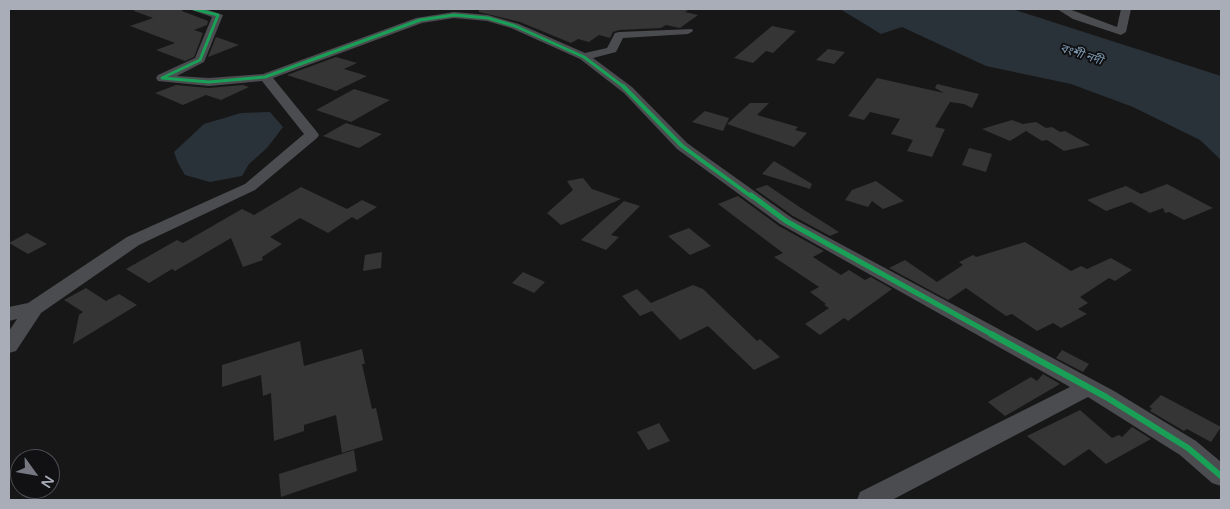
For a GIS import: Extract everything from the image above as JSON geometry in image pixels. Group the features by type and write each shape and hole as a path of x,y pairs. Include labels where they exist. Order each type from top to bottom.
{"street":[{"path":"194,9 218,14 200,60 162,78 209,82 265,77 420,20 454,15 488,18 515,26 584,57 628,90 682,146 786,220 1106,397 1188,448 1221,476"},
{"path":"1062,9 1077,17 1121,32 1126,9"},
{"path":"584,57 612,50 619,35 688,31"},
{"path":"9,314 34,308 133,241 250,186 312,135 265,77"},
{"path":"9,346 34,308"},
{"path":"869,500 1087,388"}],"water":[{"name":"বংশী নদী","path":"840,9 1012,9 1221,76 1221,160 1200,140 1133,107 1071,84 986,66 902,27 881,34"},
{"path":"270,112 283,127 267,148 249,164 242,176 210,182 185,175 174,152 204,124 241,113"}],"building":[{"path":"134,9 182,9 182,11 208,21 207,25 194,30 203,33 194,57 185,61 156,50 175,43 130,26 153,18 134,11"},
{"path":"479,9 690,9 685,12 698,15 680,28 666,25 661,28 619,30 613,32 610,38 599,35 589,42 578,39 571,43 520,22 479,12"},
{"path":"772,26 796,31 773,53 766,51 753,63 734,58"},
{"path":"216,37 239,45 208,57"},
{"path":"828,49 845,52 834,64 816,60"},
{"path":"336,57 357,63 344,69 367,76 336,91 287,75"},
{"path":"877,78 944,93 935,88 937,84 979,94 972,108 964,104 950,102 935,127 945,129 932,157 907,151 913,140 891,134 900,119 870,112 864,120 848,116"},
{"path":"176,85 209,88 243,85 249,87 221,100 206,95 183,105 155,93"},
{"path":"354,89 390,100 351,122 316,110"},
{"path":"750,103 769,103 757,115 798,127 795,130 807,133 794,147 727,124"},
{"path":"705,111 729,118 723,131 692,122"},
{"path":"1012,120 1023,124 1036,122 1046,128 1052,127 1060,132 1065,131 1090,145 1064,151 1047,140 1042,141 1026,131 1010,141 982,129"},
{"path":"346,123 382,134 359,148 323,136"},
{"path":"969,148 992,154 986,172 962,165"},
{"path":"774,161 812,184 810,189 762,174"},
{"path":"583,178 592,189 621,199 561,225 547,213 573,190 567,181"},
{"path":"876,181 904,201 883,209 872,201 868,207 845,200 852,190"},
{"path":"1167,184 1213,208 1184,220 1169,212 1165,213 1163,208 1150,213 1131,202 1106,211 1087,200 1126,186 1141,194"},
{"path":"767,185 839,232 830,236 793,216 755,189"},
{"path":"301,187 347,209 362,200 377,207 357,220 352,217 328,233 300,218 270,237 282,244 262,257 263,260 243,267 231,238 175,271 172,269 149,283 126,269 177,240 183,243 242,209 254,215"},
{"path":"738,196 779,226 824,251 813,257 841,275 849,270 865,280 871,277 892,289 848,321 844,318 820,335 805,324 829,308 810,292 819,287 774,257 783,253 718,204"},
{"path":"624,201 640,206 611,235 619,237 606,250 581,240"},
{"path":"689,228 711,246 690,255 668,236"},
{"path":"27,233 47,244 28,254 9,243"},
{"path":"1025,242 1071,271 1081,266 1087,269 1111,258 1132,270 1115,281 1109,278 1080,297 1088,303 1078,309 1087,314 1061,328 1053,323 1037,331 1012,314 1006,316 966,288 948,300 889,268 905,260 937,282 963,265 959,262 973,255 976,257"},
{"path":"382,252 381,268 363,271 365,255"},
{"path":"523,272 545,282 534,293 512,283"},
{"path":"693,285 703,289 757,341 760,339 780,357 754,370 708,326 680,340 652,311 640,316 622,296 637,289 651,303"},
{"path":"86,288 106,301 119,294 137,305 73,344 79,315 83,312 64,300"},
{"path":"300,341 304,366 362,349 365,364 362,364 372,409 376,408 383,440 342,453 336,415 304,425 304,431 274,441 271,393 263,396 261,375 222,387 222,365"},
{"path":"1062,350 1089,364 1083,372 1056,358"},
{"path":"1043,374 1060,384 1005,416 988,402 1031,377 1037,381"},
{"path":"1161,395 1221,427 1211,442 1187,429 1184,431 1150,411 1152,408 1149,407"},
{"path":"1080,410 1112,438 1119,435 1122,437 1132,427 1151,439 1106,464 1089,449 1064,466 1027,436"},
{"path":"659,423 670,441 648,450 637,432"},
{"path":"354,450 357,471 281,497 279,474"}],"cycle path":[{"path":"194,9 218,15 200,60 162,78 209,82 265,77 420,20 454,15 488,18 515,26 584,57 628,90 682,146 786,221 1106,397 1188,448 1221,476"}]}
